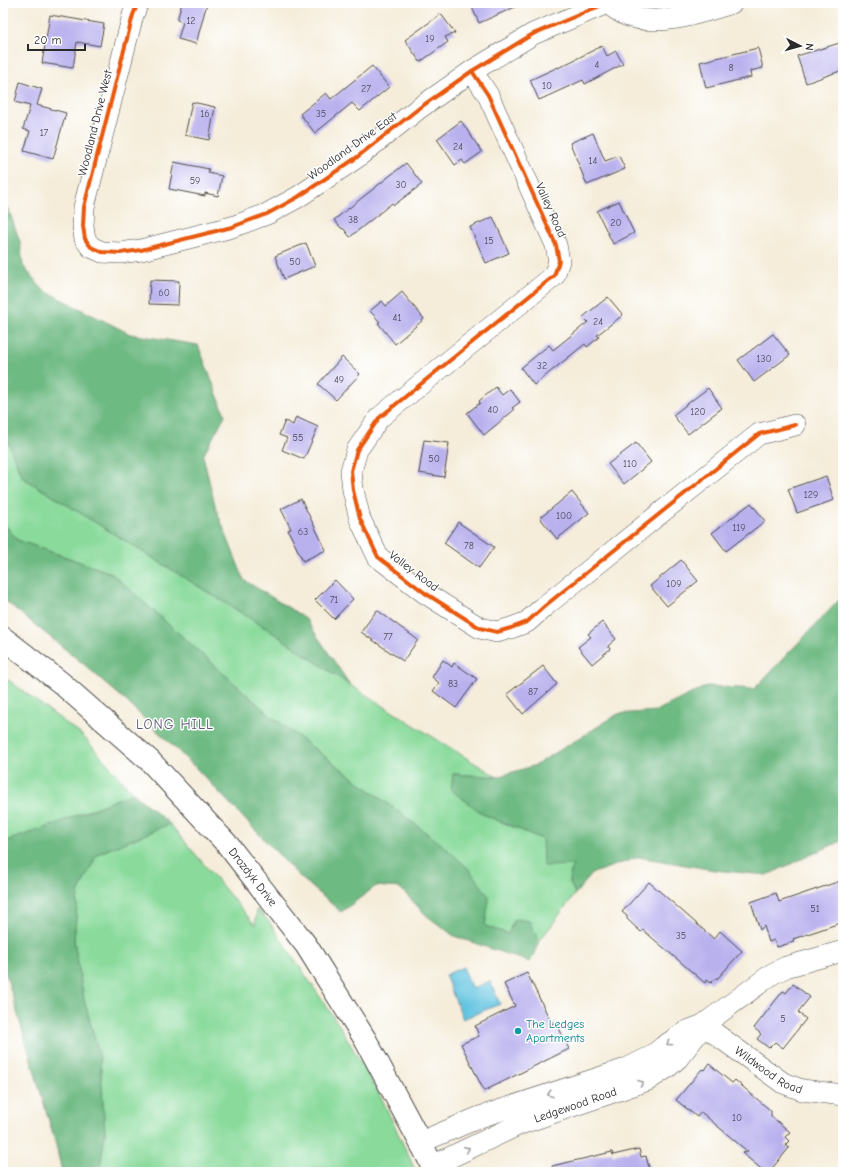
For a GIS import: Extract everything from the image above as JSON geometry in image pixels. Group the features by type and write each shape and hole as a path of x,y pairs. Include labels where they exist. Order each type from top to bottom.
{"street":[{"name":"Woodland Drive West","path":"91,247 85,238 83,226 84,207 133,15 138,3"},
{"name":"Woodland Drive East","path":"91,247 102,252 120,253 141,250 232,227 267,214 298,197 356,158 418,108 472,71 533,34 607,3"},
{"path":"607,3 627,16 649,20 679,18 732,3"},
{"name":"Valley Road","path":"472,71 488,95 556,245 559,261 554,276 380,418 357,450 351,471 353,490 360,519 378,557 425,593 480,628 496,632 511,628 527,622 758,434 795,425"},
{"name":"Drozdyk Drive","path":"3,638 60,682 150,760 227,844 306,945 365,1039 434,1169"},
{"name":"Ledgewood Road","path":"421,1142 480,1117 626,1069 652,1056 662,1047 687,1031 703,1025 772,974 786,967 843,951"},
{"name":"Ledgewood Road","path":"434,1169 520,1124 648,1080 678,1058 703,1025"},
{"name":"Wildwood Road","path":"703,1025 783,1083 802,1090 843,1095"}],"green space":[{"path":"3,202 9,211 20,242 23,266 43,290 130,334 198,345 225,415 203,456 216,509 244,580 305,618 350,685 269,630 22,477 3,429"},
{"path":"3,429 22,477 269,630 350,685 497,777 453,774 483,814 542,839 573,865 569,880 575,894 539,942 529,921 508,934 485,926 489,897 440,843 272,717 111,573 17,540 3,522"},
{"path":"3,522 17,540 111,573 272,717 440,843 469,869 489,897 485,926 508,934 514,919 529,921 539,942 530,962 454,936 426,915 400,888 376,886 341,912 299,876 196,768 126,701 86,666 3,599"},
{"path":"843,596 843,840 767,875 714,870 639,857 593,873 575,894 569,880 573,865 543,866 542,839 483,814 451,790 453,774 497,777 536,765 618,714 656,711 707,686 754,689"},
{"path":"3,676 83,736 133,793 48,827 3,842"},
{"path":"133,793 170,824 97,854 78,893 74,941 84,1000 100,1058 105,1134 99,1172 62,1172 56,1145 3,964 3,842 48,827"},
{"path":"170,824 255,925 257,909 270,923 341,1028 382,1099 416,1172 99,1172 105,1134 100,1058 84,1000 74,941 78,893 97,854"}],"water":[{"path":"463,967 472,989 490,981 500,1004 463,1019 445,975"}],"building":[{"path":"182,3 207,3 196,44 178,39 183,22 177,20"},
{"path":"470,3 524,3 479,23"},
{"path":"441,14 455,33 445,37 448,42 420,62 405,40"},
{"path":"50,15 104,24 100,46 77,42 73,68 42,63"},
{"path":"843,42 843,70 806,83 797,56"},
{"path":"602,46 607,56 616,51 623,64 585,84 583,80 539,100 530,80"},
{"path":"758,48 763,68 750,71 751,77 706,88 700,62"},
{"path":"372,66 389,87 360,111 352,103 315,133 300,114 326,93 331,99"},
{"path":"20,82 42,89 37,105 66,113 53,159 24,151 30,131 23,129 30,106 15,102"},
{"path":"192,102 215,107 209,140 185,135"},
{"path":"461,121 482,152 465,164 462,160 455,165 437,139"},
{"path":"593,133 605,161 619,156 625,169 587,185 570,143"},
{"path":"174,162 209,169 208,173 222,176 218,196 205,193 205,196 169,189"},
{"path":"406,163 422,184 394,205 392,203 350,237 334,220"},
{"path":"619,201 634,233 613,244 597,211"},
{"path":"493,217 509,253 486,263 470,227"},
{"path":"306,243 315,266 284,279 275,256"},
{"path":"150,280 179,281 178,305 149,304"},
{"path":"402,292 424,319 395,344 378,323 380,322 370,311 382,301 386,306"},
{"path":"608,297 623,315 597,335 599,337 587,347 585,344 534,385 521,368 549,345 553,350 588,322 583,317"},
{"path":"773,334 790,355 754,382 738,360"},
{"path":"342,357 360,374 336,400 318,384"},
{"path":"496,387 502,395 510,389 520,402 512,408 514,410 484,435 467,413 480,403 479,401"},
{"path":"708,388 722,408 688,434 673,415"},
{"path":"296,417 318,427 304,459 282,450 287,438 279,435 285,421 293,425"},
{"path":"424,440 449,443 444,477 419,473"},
{"path":"636,443 651,462 624,484 608,464"},
{"path":"826,476 834,500 797,513 788,489"},
{"path":"572,492 589,513 557,539 540,518"},
{"path":"301,499 326,550 303,561 288,530 291,529 281,509"},
{"path":"751,503 765,521 726,551 712,533"},
{"path":"458,522 494,547 479,568 444,543"},
{"path":"681,560 698,581 667,606 650,586"},
{"path":"335,580 353,599 334,619 315,600"},
{"path":"377,610 418,640 403,661 361,632"},
{"path":"602,622 616,639 608,646 610,649 592,664 578,647 591,637 588,634"},
{"path":"443,660 452,667 454,663 477,679 456,708 433,691 439,683 432,677"},
{"path":"543,666 557,684 523,714 507,694"},
{"path":"843,880 843,922 793,939 794,942 777,947 774,940 769,942 764,926 760,930 751,902 776,893 779,902"},
{"path":"649,882 714,939 720,931 742,951 718,978 711,983 707,980 705,983 643,930 641,932 622,912"},
{"name":"The Ledges Apartments","path":"527,973 552,1024 556,1022 569,1049 484,1091 461,1044 479,1036 475,1026 515,1006 504,984"},
{"path":"793,984 810,997 798,1012 806,1019 783,1048 775,1042 769,1048 757,1039 761,1034 754,1028 783,991 786,993"},
{"path":"709,1064 732,1083 735,1080 771,1111 771,1116 790,1132 785,1137 789,1141 785,1145 789,1148 769,1172 765,1172 742,1153 748,1152 701,1112 697,1117 676,1100 702,1069 705,1070"},
{"path":"639,1149 641,1157 646,1156 650,1172 553,1172 552,1166 612,1152 613,1155"}],"cycle path":[{"path":"138,3 133,15 84,207 83,226 85,239 91,247 102,252 120,253 141,250 232,227 267,214 298,197 356,158 418,109 472,71 533,34 607,3"},
{"path":"472,71 488,95 556,245 559,261 554,276 379,418 357,450 351,471 353,490 360,519 378,557 425,593 480,628 497,632 511,628 527,622 546,605 759,434 795,425"}],"place":[{"name":"The Ledges Apartments","path":"518,1031"}],"district":[{"name":"LONG HILL","path":"175,724"}]}
